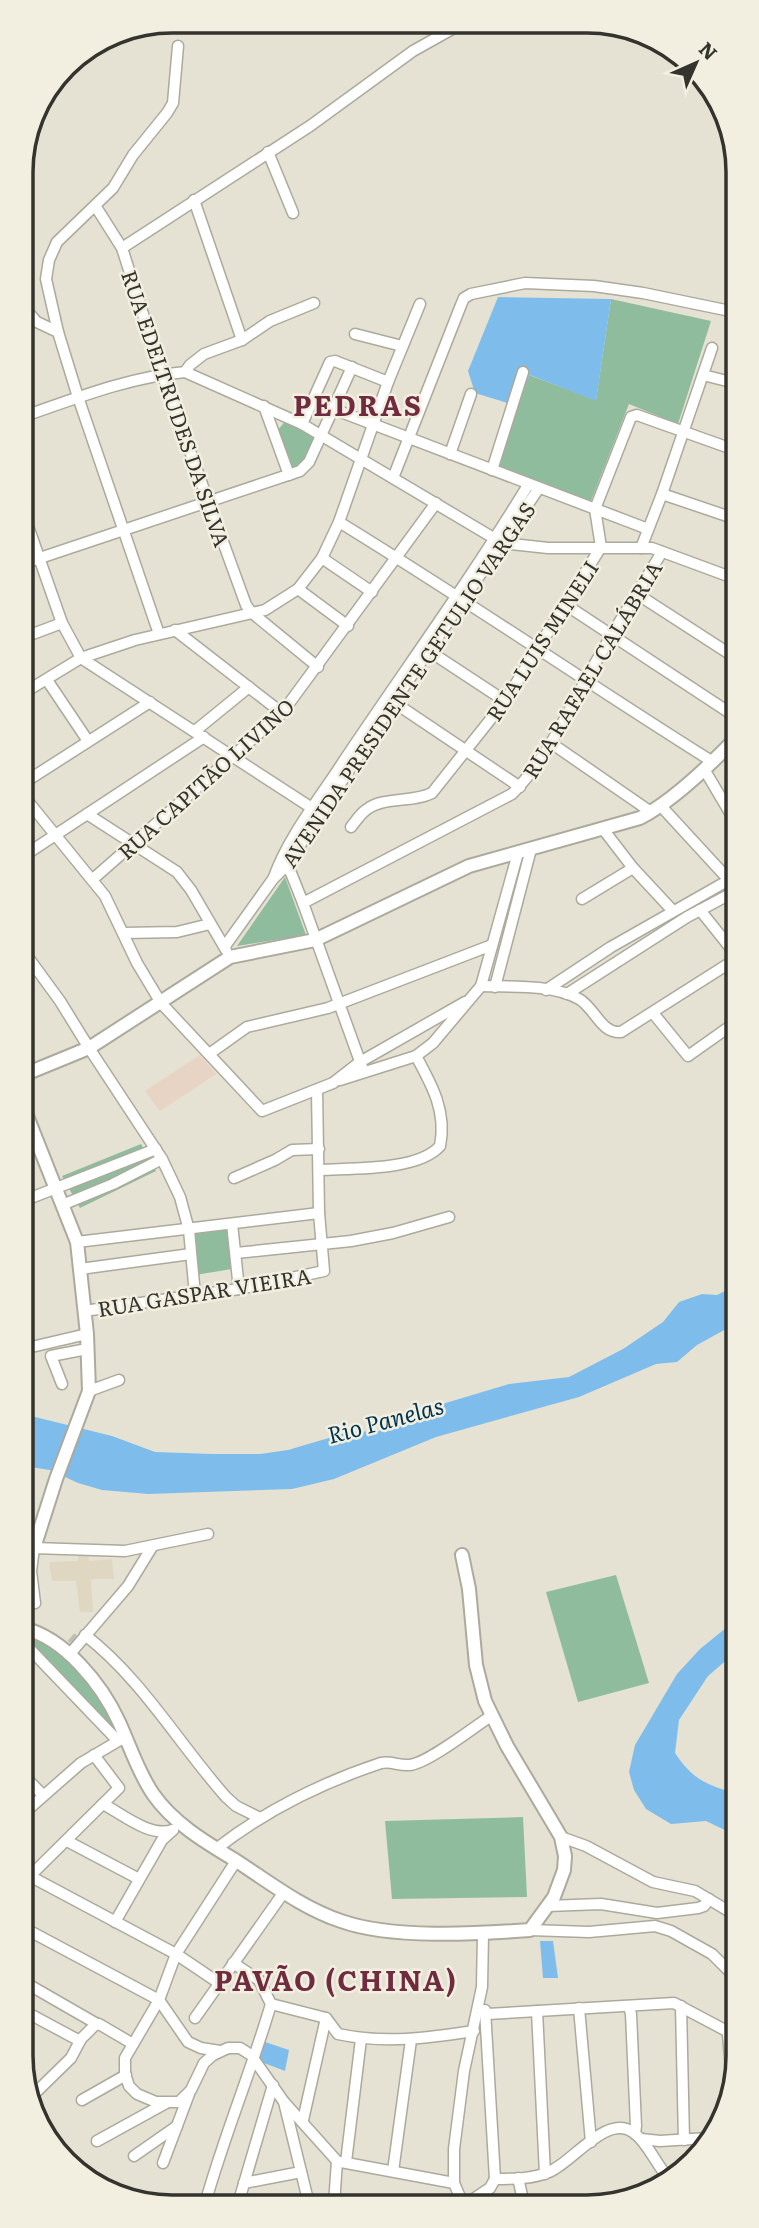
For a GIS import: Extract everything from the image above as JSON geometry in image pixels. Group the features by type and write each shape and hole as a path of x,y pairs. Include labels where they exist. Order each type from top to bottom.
{"street":[{"path":"122,248 356,94 413,51 445,33"},
{"path":"159,634 78,397 47,289 49,260 60,238 96,207 113,188 133,155 173,103 178,46"},
{"path":"268,152 293,213"},
{"path":"194,200 242,340"},
{"name":"RUA EDELTRUDES DA SILVA","path":"96,207 122,248 162,374 245,602 251,612"},
{"path":"393,478 464,298 471,294 525,284 582,286 643,293 726,310"},
{"path":"185,372 204,354 242,340 271,321 314,303"},
{"path":"34,688 80,658 119,644 274,605 298,589 322,558 339,522 388,382 419,304"},
{"path":"34,318 37,322"},
{"path":"34,321 58,332"},
{"path":"355,334 402,346"},
{"path":"641,548 712,348"},
{"path":"302,424 327,366 335,361 388,382"},
{"path":"34,560 300,471 308,464 352,368"},
{"path":"34,413 78,397 162,374 185,372 302,424 499,541 548,548 641,548 662,552 726,575"},
{"path":"492,470 523,372"},
{"path":"702,375 726,381"},
{"path":"450,454 471,394"},
{"path":"264,405 289,475"},
{"path":"333,408 648,529"},
{"path":"601,547 595,509 629,420 637,415 726,447"},
{"name":"AVENIDA PRESIDENTE GETULIO VARGAS","path":"228,952 317,811 499,541 533,486"},
{"path":"662,494 726,516"},
{"name":"RUA CAPITÃO LIVINO","path":"93,879 282,713 436,503"},
{"path":"339,522 538,650 708,765 726,802"},
{"path":"34,545 62,623 80,658 317,811"},
{"name":"RUA LUIS MINELI","path":"351,827 372,806 424,797 432,793 505,701 601,547"},
{"name":"RUA RAFAEL CALÁBRIA","path":"520,787 551,743 662,552"},
{"path":"322,558 372,592"},
{"path":"298,589 348,626"},
{"path":"637,594 726,652"},
{"path":"566,605 726,710"},
{"path":"251,612 318,667"},
{"path":"34,634 62,623"},
{"path":"175,630 282,713"},
{"path":"426,649 505,701"},
{"path":"47,680 88,741"},
{"path":"34,849 200,734 249,687"},
{"path":"303,903 512,794 520,787 390,700"},
{"path":"34,776 150,702"},
{"path":"551,743 656,809 726,872"},
{"path":"34,1071 89,1048 161,1003 228,952 316,940 469,866 640,818 656,809 726,748"},
{"path":"34,807 93,879 113,909 137,962 161,1003 262,1111 333,1083 416,1056 433,1043 481,986 492,945 525,851"},
{"path":"87,814 169,866 183,878 228,952"},
{"path":"603,829 633,868 673,911"},
{"path":"495,987 525,851"},
{"path":"284,863 303,903 364,1073"},
{"path":"582,899 633,868"},
{"path":"546,990 611,947 726,882"},
{"path":"567,994 726,896"},
{"path":"700,910 726,943"},
{"path":"123,933 177,932 210,924"},
{"path":"209,1054 247,1027 339,1004 492,945"},
{"path":"481,986 567,994 586,1004 607,1029 615,1032 628,1029 726,964"},
{"path":"34,965 60,1001 164,1163 180,1197 189,1230 195,1294"},
{"path":"333,1083 360,1062 465,1002"},
{"path":"653,1013 688,1056 726,1029"},
{"path":"320,1170 394,1165 425,1158 440,1146 442,1129 438,1099 416,1056"},
{"path":"317,1090 321,1245"},
{"path":"33,1132 77,1242 87,1334 89,1391 33,1537"},
{"path":"33,1197 156,1149"},
{"path":"234,1178 292,1150 319,1149"},
{"path":"62,1205 164,1163"},
{"path":"77,1242 319,1213"},
{"path":"236,1253 321,1245 393,1233 449,1217"},
{"path":"232,1224 239,1289"},
{"name":"RUA GASPAR VIEIRA","path":"84,1311 239,1289 324,1271 321,1245"},
{"path":"80,1269 191,1254"},
{"path":"33,1347 87,1334"},
{"path":"62,1384 51,1356 87,1349"},
{"path":"89,1391 118,1380"},
{"path":"33,1548 125,1551 208,1534"},
{"path":"69,1655 128,1586 152,1547"},
{"path":"463,1555 480,1686 491,1716 561,1837 565,1856 564,1870 554,1897 530,1930"},
{"path":"33,1632 46,1637 87,1674 112,1709 121,1740"},
{"path":"85,1635 101,1647 130,1678 226,1797 236,1806 260,1818"},
{"path":"33,1652 121,1740 153,1794 177,1827 316,1910 359,1927 396,1931 483,1934 530,1930 589,1932 655,1926 671,1931 712,1954 725,1967"},
{"path":"216,1849 299,1795 391,1761 414,1764 491,1716"},
{"path":"33,1804 67,1773 121,1740"},
{"path":"33,1869 66,1841 119,1788 94,1755"},
{"path":"33,1785 43,1795"},
{"path":"103,1804 152,1829 168,1832 177,1827"},
{"path":"115,1922 162,1840 177,1827"},
{"path":"561,1837 586,1846 653,1882 695,1891 725,1909"},
{"path":"66,1841 139,1880"},
{"path":"191,2090 179,2102 145,2099 129,2086 125,2075 125,2058 159,2000 176,1954 236,1861"},
{"path":"33,1877 176,1954 219,1983"},
{"path":"195,2018 284,1892"},
{"path":"547,1906 621,1905 657,1913 698,1908 704,1906 709,1899"},
{"path":"33,1933 159,2000 188,2042 201,2049 221,2051 240,2048 254,2061 284,2102 342,2162 454,2183"},
{"path":"460,2195 454,2183 454,2149 464,2071 474,2031 483,1974 483,1934"},
{"path":"208,2195 271,2004 259,1980 233,1963"},
{"path":"33,1987 133,2044"},
{"path":"478,2001 486,2014 495,2179 490,2188 479,2195"},
{"path":"486,2014 674,2003 725,2031"},
{"path":"271,2004 326,2018 338,2034 361,2039 411,2040 474,2031"},
{"path":"681,2006 684,2140"},
{"path":"629,2007 638,2136 663,2171"},
{"path":"579,2008 591,2141"},
{"path":"537,2011 545,2174"},
{"path":"33,2016 80,2041"},
{"path":"303,2120 326,2018"},
{"path":"38,2090 71,2058 80,2041 96,2024"},
{"path":"336,2195 361,2039"},
{"path":"393,2172 411,2040"},
{"path":"163,2163 204,2063 221,2051"},
{"path":"82,2100 125,2075"},
{"path":"241,2195 273,2085"},
{"path":"284,2102 307,2195"},
{"path":"97,2141 167,2103"},
{"path":"134,2156 177,2126"},
{"path":"495,2179 545,2174 615,2127 624,2128 638,2136 698,2139"},
{"path":"244,2183 302,2172"},
{"path":"518,2178 522,2195"}],"shaded area":[{"path":"200,1055 216,1074 160,1111 145,1091"},
{"path":"88,1555 89,1561 112,1559 114,1579 91,1579 93,1612 80,1612 76,1581 52,1581 49,1562 78,1561 78,1556"}],"green space":[{"path":"611,299 711,321 678,424 629,404 591,501 497,466 529,375 596,400"},
{"path":"287,419 319,435 303,464 290,471 277,431"},
{"path":"285,877 306,935 237,946"},
{"path":"141,1144 156,1171 80,1208 62,1176"},
{"path":"229,1227 232,1269 195,1275 191,1232"},
{"path":"616,1575 649,1683 578,1702 546,1592"},
{"path":"33,1636 60,1653 83,1676 116,1731 110,1729 74,1687 33,1648"},
{"path":"523,1817 527,1897 392,1899 385,1821"}],"water":[{"path":"498,297 611,299 596,401 530,375 517,406 475,393 468,371"},
{"path":"725,1291 725,1329 697,1345 677,1362 656,1364 579,1397 436,1437 334,1479 292,1489 148,1494 102,1490 50,1470 33,1468 33,1417 112,1436 155,1452 260,1454 288,1450 349,1432 379,1431 439,1405 509,1384 569,1377 623,1349 663,1322 679,1302 702,1294 717,1295"},
{"path":"725,1629 725,1661 708,1676 679,1720 675,1753 688,1770 725,1790 725,1830 706,1821 671,1824 646,1809 634,1790 629,1772 635,1745 677,1674 700,1649"},
{"path":"540,1941 553,1941 558,1978 543,1978"},
{"path":"262,2041 289,2050 285,2071 256,2060"}],"tunnel":[{"path":"71,1637 82,1647"}],"district":[{"name":"PEDRAS","path":"358,404"},
{"name":"PAVÃO (CHINA)","path":"336,1979"}],"water label":[{"name":"Rio Panelas","path":"385,1419"}]}
